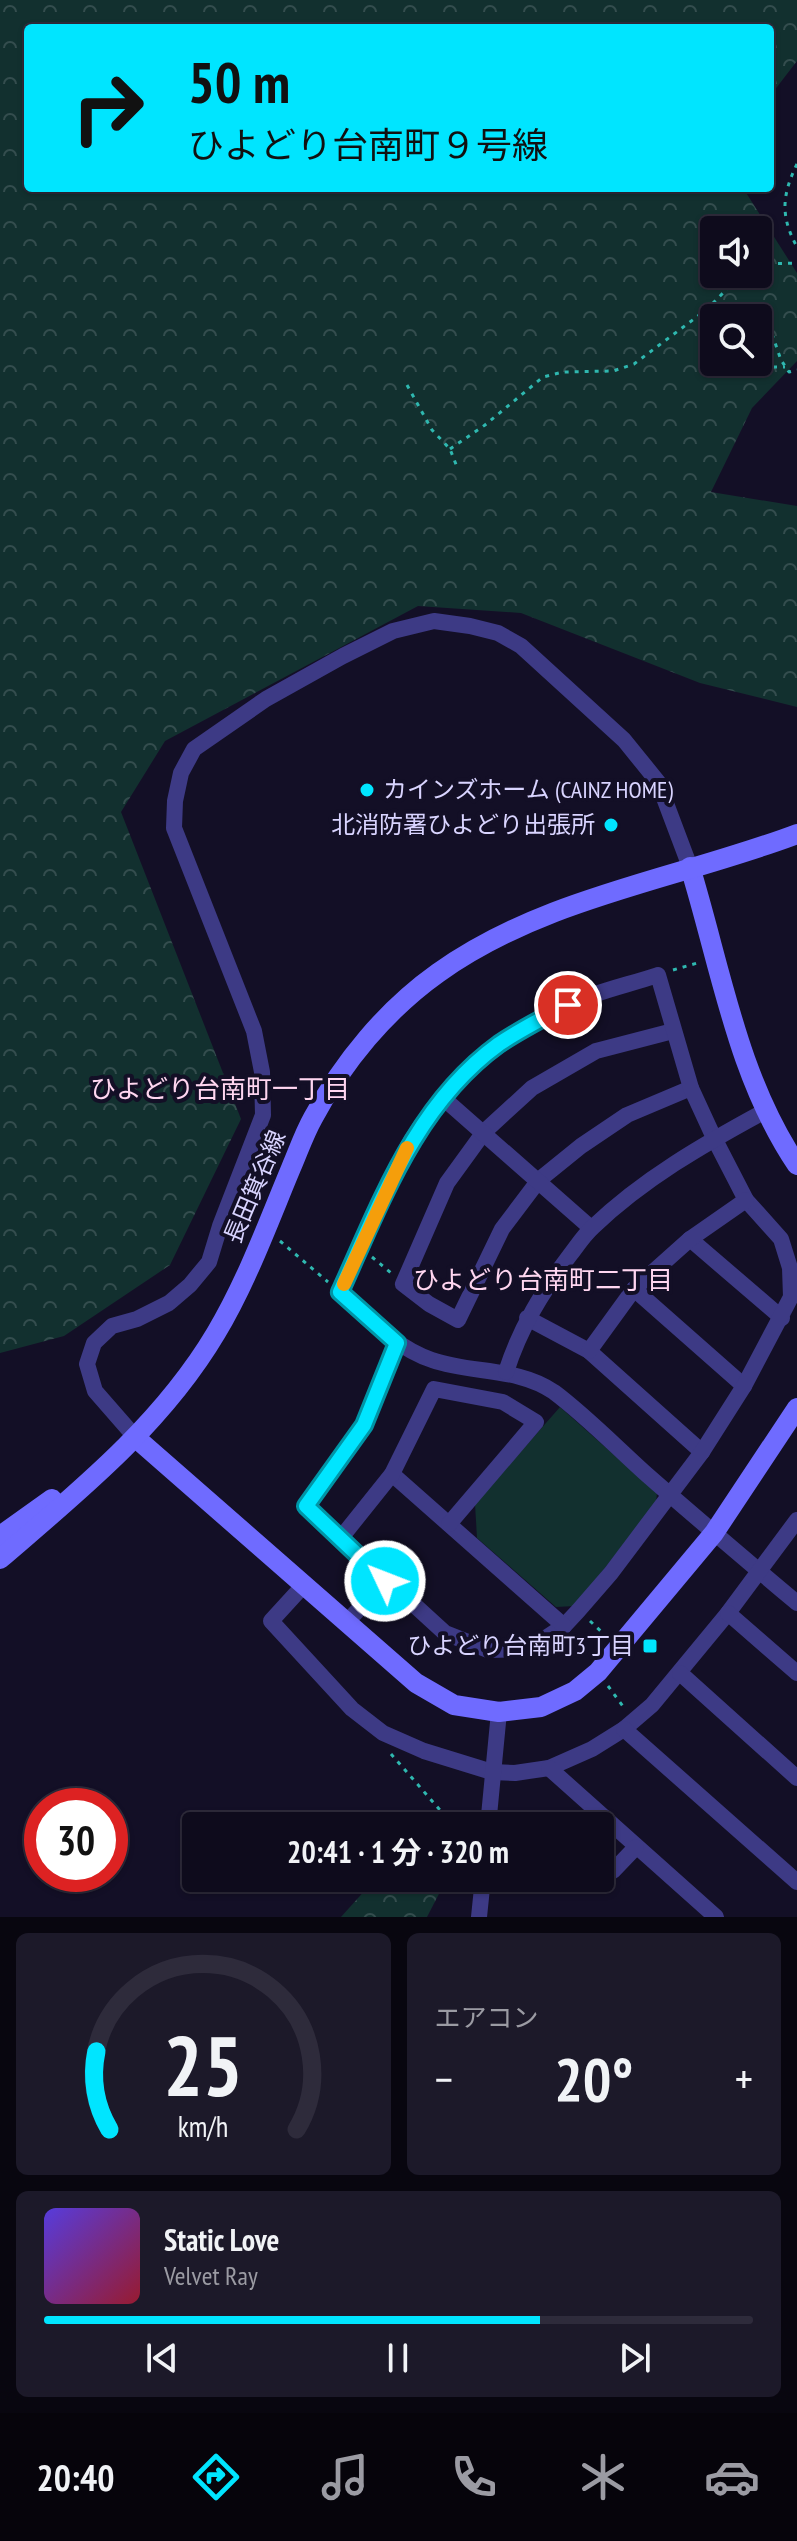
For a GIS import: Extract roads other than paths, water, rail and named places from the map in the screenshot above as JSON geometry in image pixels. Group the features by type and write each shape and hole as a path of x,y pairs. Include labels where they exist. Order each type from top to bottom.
{"street":[{"path":"797,1165 765,1111 742,1052 690,867 658,782 624,740 521,646 498,633 434,621 393,631 266,699 194,749 181,773 175,801 174,828 254,1031 262,1072 263,1115 209,1262 190,1285 169,1303 137,1319 112,1326 94,1343 87,1364 95,1391 136,1438 416,1683 454,1705 499,1712 541,1707 575,1691 598,1672 714,1533 797,1408"},
{"name":"長田箕谷線","path":"0,1559 136,1438 215,1335 242,1283 312,1118 361,1044 392,1012 436,974 509,930 690,867 797,834"},
{"path":"397,1343 364,1425 306,1506 445,1633 488,1650 529,1649 564,1626 578,1611 671,1495 744,1386 791,1297 790,1268 781,1239 746,1200 714,1138 691,1088 658,975 568,1005 530,1025 499,1045 442,1097 405,1151 340,1292 397,1343 429,1360 463,1369 506,1372 553,1392 671,1495 714,1533 797,1603"},
{"path":"673,1031 596,1051 532,1088 484,1132 447,1183 403,1284 429,1304 458,1320 502,1229 539,1180 627,1115 691,1088"},
{"path":"442,1097 591,1228"},
{"path":"506,1372 527,1318 591,1228 652,1178 714,1138 765,1111"},
{"path":"589,1351 634,1289 690,1239 746,1200"},
{"path":"690,1239 782,1318"},
{"path":"634,1289 744,1386"},
{"path":"527,1318 589,1351 702,1452"},
{"path":"340,1539 392,1474 434,1389 503,1402 536,1422 449,1524"},
{"name":"長田箕谷線","path":"0,1536 136,1438"},
{"path":"392,1474 564,1626"},
{"path":"303,1586 271,1621 352,1709 380,1730 424,1751 492,1772 515,1773 549,1768 592,1749 629,1725 652,1705 795,1527"},
{"path":"346,1623 385,1581"},
{"path":"728,1613 797,1673"},
{"path":"680,1673 797,1778"},
{"path":"489,1812 499,1712"},
{"path":"629,1725 797,1882"},
{"path":"549,1768 716,1917"},
{"path":"614,1870 636,1847"},
{"path":"479,1917 482,1892"}],"place":[{"name":"カインズホーム (CAINZ HOME)","path":"367,790"},
{"name":"北消防署ひよどり出張所","path":"611,825"},
{"name":"ひよどり台南町3丁目","path":"650,1646"}],"district":[{"name":"ひよどり台南町一丁目","path":"220,1089"},
{"name":"ひよどり台南町二丁目","path":"543,1280"}]}
